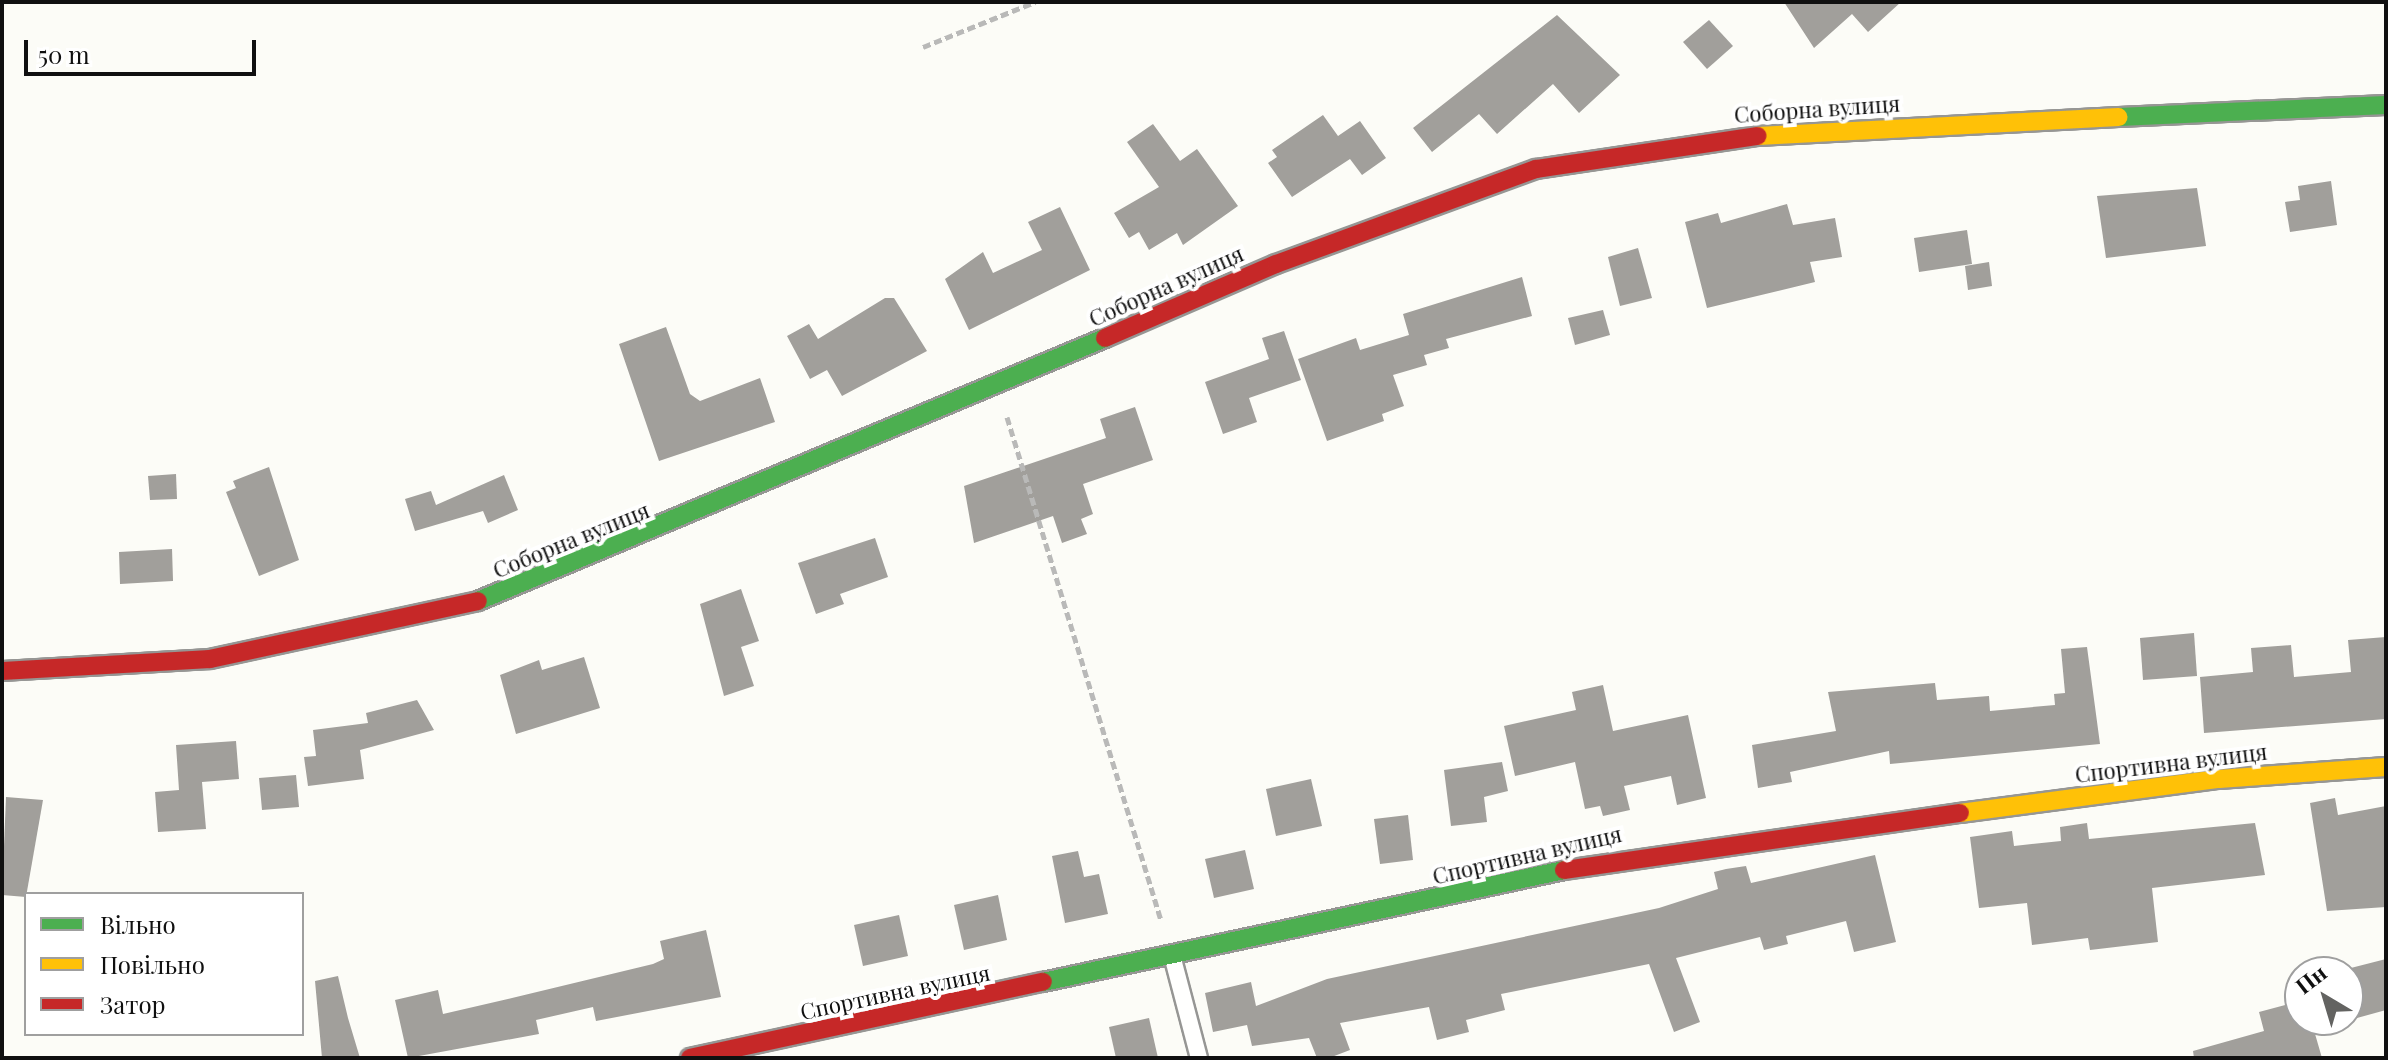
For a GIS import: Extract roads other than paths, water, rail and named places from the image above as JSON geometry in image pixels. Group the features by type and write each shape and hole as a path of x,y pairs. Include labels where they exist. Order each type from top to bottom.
{"street":[{"name":"Соборна вулиця","path":"2,671 210,659 506,595 998,387 1276,264 1536,169 1783,132 2386,105"},
{"name":"Спортивна вулиця","path":"690,1058 1173,959 1629,856 2219,779 2386,767"}],"lane":[{"path":"1173,959 1199,1058"}]}
